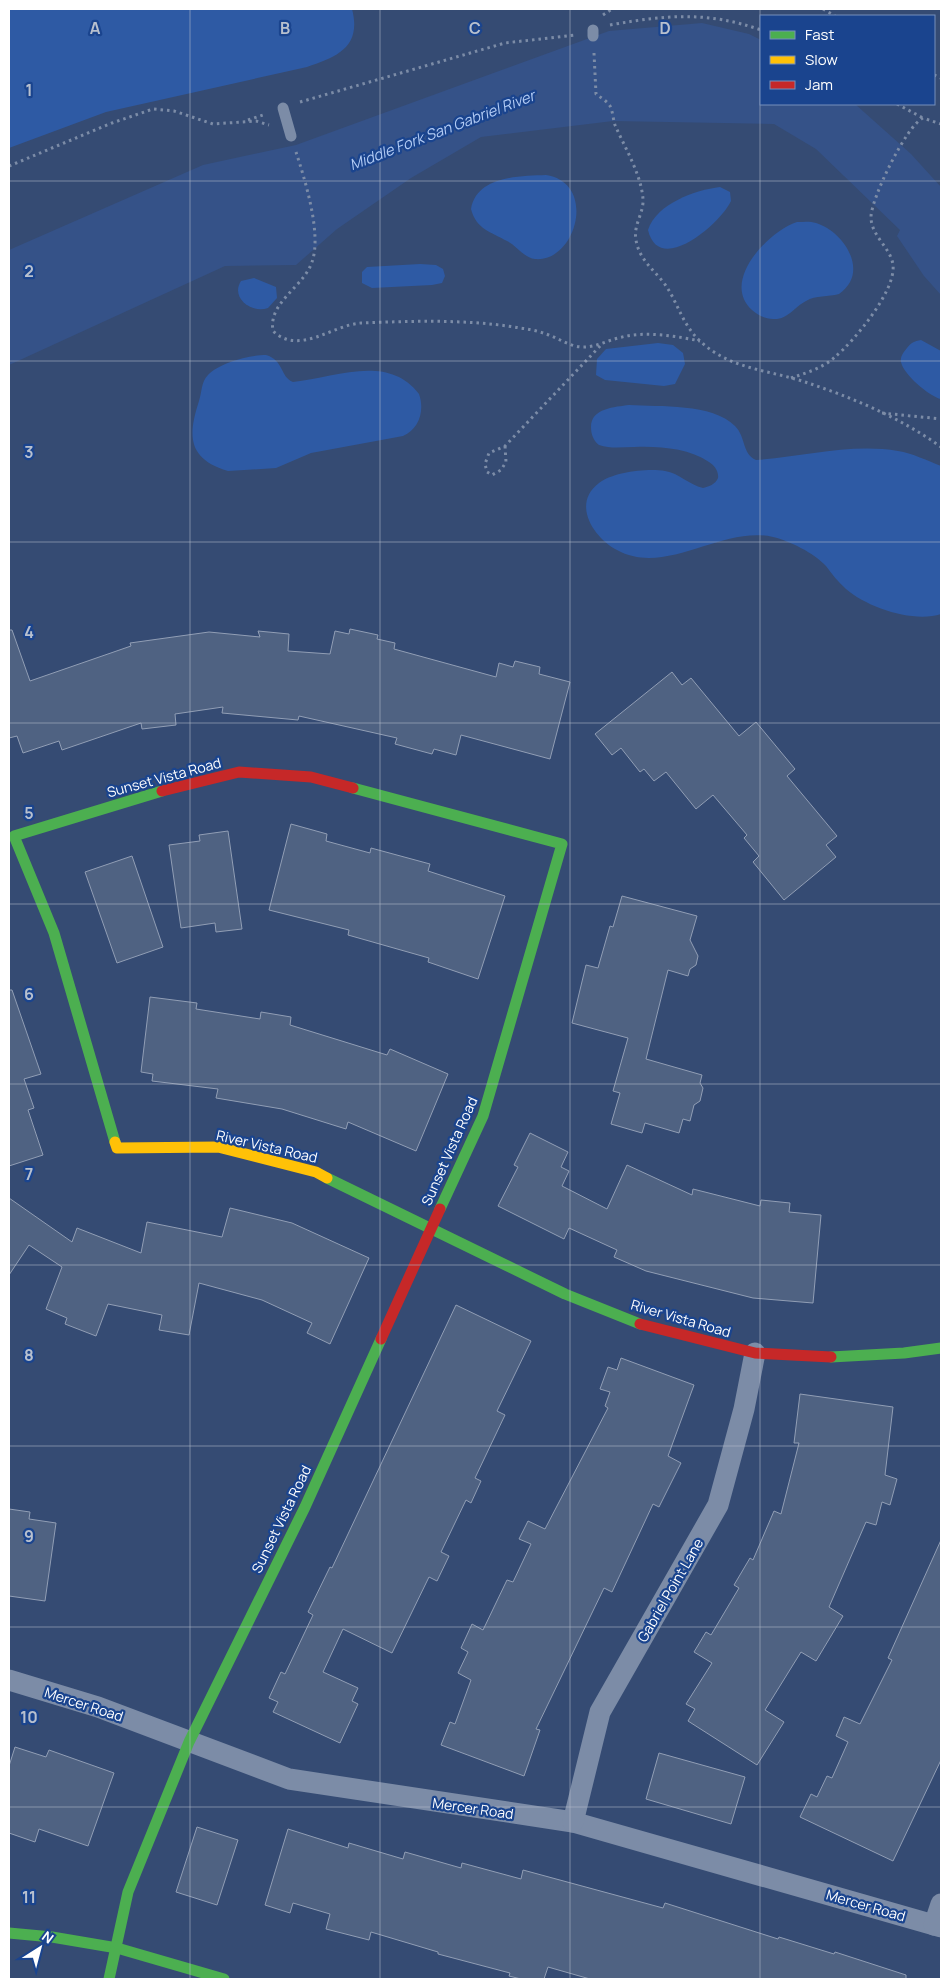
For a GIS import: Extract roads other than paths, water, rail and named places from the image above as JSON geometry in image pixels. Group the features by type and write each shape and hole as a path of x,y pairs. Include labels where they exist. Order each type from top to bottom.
{"street":[{"name":"Sunset Vista Road","path":"14,836 187,783 239,772 311,777 562,844 483,1116 305,1507 189,1742 128,1892 109,1979"},
{"name":"River Vista Road","path":"14,836 54,933 117,1148 218,1147 316,1172 565,1294 649,1328 755,1353 834,1357 904,1353 941,1348"},
{"name":"Gabriel Point Lane","path":"573,1822 600,1712 718,1505 744,1409 755,1353"},
{"name":"Mercer Road","path":"9,1680 98,1707 289,1779 573,1822 938,1926"},
{"path":"938,1926 941,1904"},
{"path":"9,1933 52,1937 117,1948 224,1979"}],"lane":[{"path":"283,108 292,136"}],"water":[{"name":"Middle Fork San Gabriel River","path":"702,23 749,34 760,40 760,105 856,105 911,154 941,187 941,295 924,276 897,236 900,230 816,149 774,124 613,121 481,137 411,178 337,229 296,265 225,266 9,365 9,250 203,165 296,145 609,31"}]}
